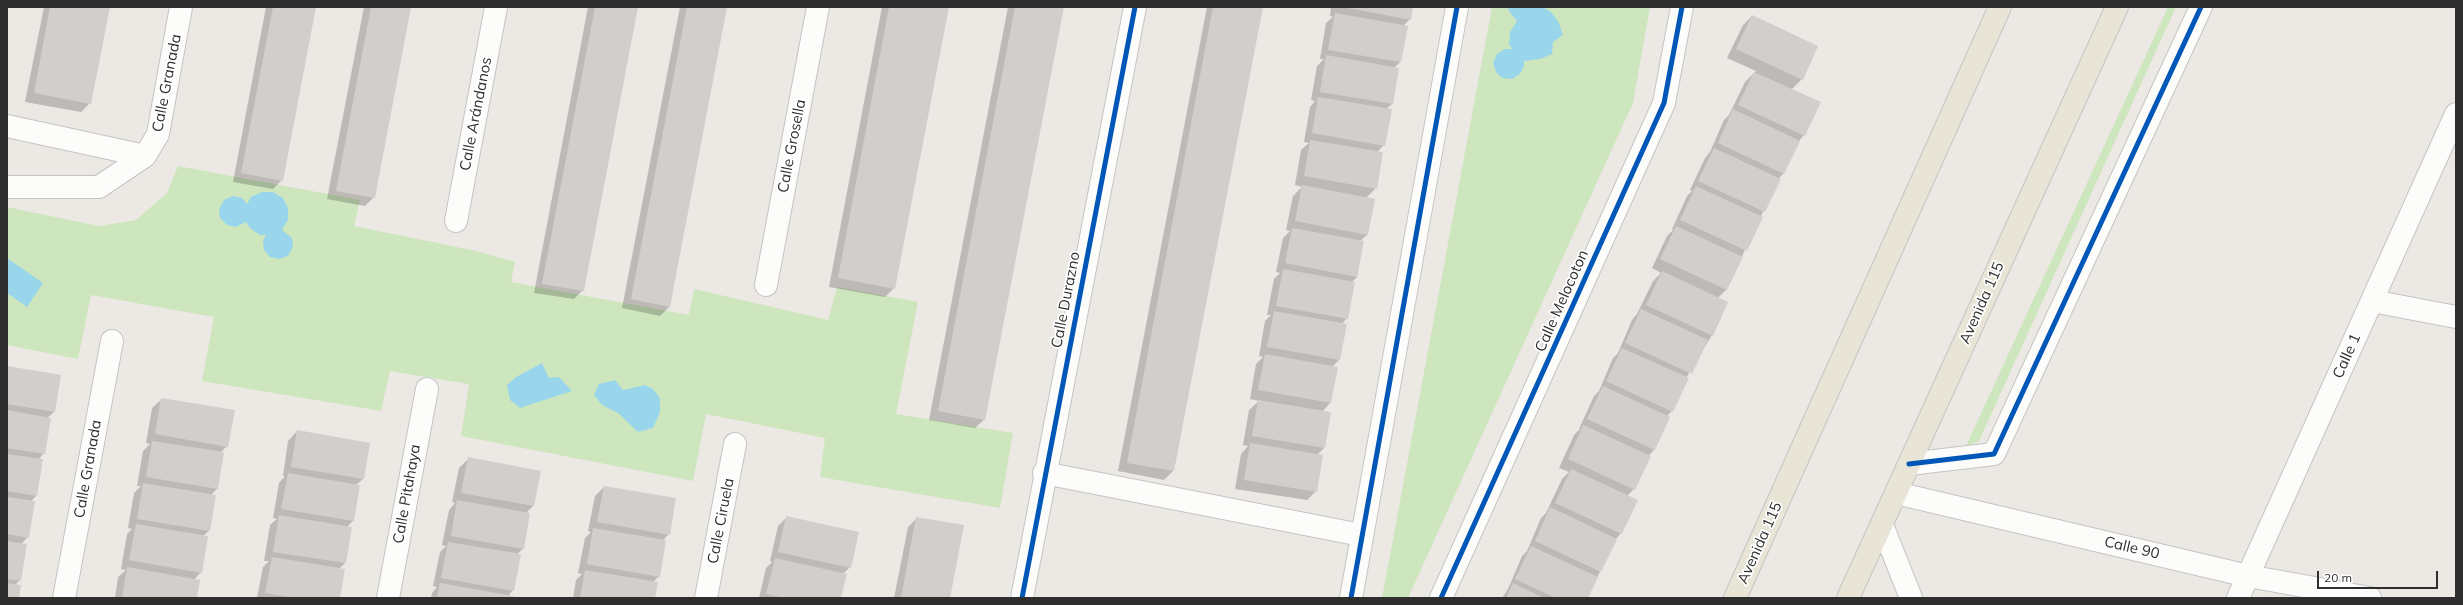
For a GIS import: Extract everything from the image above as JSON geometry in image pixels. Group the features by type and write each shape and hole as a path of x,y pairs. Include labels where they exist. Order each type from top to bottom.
{"main road":[{"name":"Avenida 115","path":"1735,598 2000,7"},
{"name":"Avenida 115","path":"1848,598 2117,7"}],"street":[{"name":"Calle Granada","path":"7,187 99,187 145,156 158,134 181,7"},
{"name":"Calle Arándanos","path":"456,221 496,7"},
{"name":"Calle Grosella","path":"766,285 818,7"},
{"name":"Calle Durazno","path":"1022,598 1044,473 1135,7"},
{"path":"1351,598 1361,535 1457,7"},
{"name":"Calle Melocoton","path":"1441,598 1664,103 1682,7"},
{"path":"1909,464 1994,454 2201,7"},
{"name":"Calle 1","path":"2238,598 2456,114"},
{"path":"7,126 145,156"},
{"path":"2372,301 2456,317"},
{"name":"Calle Granada","path":"64,598 112,341"},
{"name":"Calle Pitahaya","path":"388,598 427,389"},
{"name":"Calle Ciruela","path":"706,598 735,444"},
{"path":"1044,473 1361,535"},
{"name":"Calle 90","path":"1896,492 2248,576 2370,598"},
{"path":"1882,525 1911,598"}],"green space":[{"path":"1492,7 1650,7 1633,103 1408,598 1382,598"},
{"path":"2168,7 2176,7 1979,441 1966,446"},
{"path":"178,166 360,200 354,226 476,251 515,262 511,282 689,315 694,289 828,320 837,287 918,302 896,414 1013,433 1000,508 820,477 825,438 706,414 693,481 461,436 469,384 390,371 381,411 202,381 214,317 91,295 78,359 7,345 7,207 99,226 136,220 167,193"}],"water":[{"path":"1508,7 1542,7 1550,11 1558,21 1563,35 1553,42 1552,54 1540,59 1524,61 1524,66 1520,74 1512,79 1502,78 1496,72 1493,63 1497,54 1505,49 1512,49 1509,44 1510,32 1517,21 1509,11"},
{"path":"262,192 273,192 283,198 288,208 288,220 282,230 292,238 293,247 288,256 279,259 270,257 264,250 263,241 266,235 260,235 250,228 246,222 236,227 227,225 220,218 219,209 224,200 233,196 242,198 247,204 251,197"},
{"path":"7,258 43,283 27,307 7,293"},
{"path":"542,363 549,378 559,377 572,391 520,408 510,400 507,385 516,377"},
{"path":"615,380 623,390 645,385 653,389 660,398 660,412 653,428 638,432 618,413 602,405 594,395 599,384"}],"building":[{"path":"50,7 110,7 91,104 34,93"},
{"path":"273,7 316,7 283,181 241,173"},
{"path":"371,7 411,7 375,198 336,191"},
{"path":"595,7 638,7 584,291 542,284"},
{"path":"687,7 727,7 670,307 631,299"},
{"path":"889,7 949,7 895,289 838,278"},
{"path":"1015,7 1064,7 985,420 938,411"},
{"path":"1213,7 1263,7 1174,471 1127,463"},
{"path":"1343,7 1413,7 1411,20"},
{"path":"1335,13 1408,26 1401,62 1328,50"},
{"path":"1752,15 1818,46 1803,80 1736,49"},
{"path":"1326,55 1399,68 1393,104 1320,92"},
{"path":"1754,72 1821,102 1805,136 1738,105"},
{"path":"1318,97 1392,109 1385,146 1312,133"},
{"path":"1733,109 1800,141 1784,174 1718,143"},
{"path":"1310,140 1383,152 1377,189 1304,176"},
{"path":"1714,148 1781,179 1765,212 1698,181"},
{"path":"1302,185 1375,199 1368,235 1295,221"},
{"path":"1696,186 1763,217 1747,251 1680,220"},
{"path":"1676,226 1743,257 1727,290 1660,259"},
{"path":"1292,228 1364,241 1357,277 1285,263"},
{"path":"1283,269 1355,282 1348,319 1276,306"},
{"path":"1662,271 1728,302 1713,336 1646,305"},
{"path":"1641,309 1708,340 1692,374 1625,343"},
{"path":"1274,311 1347,324 1340,360 1267,347"},
{"path":"1622,348 1689,378 1673,412 1606,381"},
{"path":"1265,354 1338,367 1331,403 1258,390"},
{"path":"7,366 61,375 55,412 7,404"},
{"path":"1603,386 1670,417 1655,450 1587,419"},
{"path":"161,398 235,410 228,447 155,434"},
{"path":"1258,400 1331,412 1325,448 1252,436"},
{"path":"7,410 51,418 45,454 7,448"},
{"path":"1583,425 1651,456 1635,490 1568,459"},
{"path":"297,430 370,443 364,479 291,467"},
{"path":"152,441 224,452 218,489 146,477"},
{"path":"1250,443 1323,455 1317,492 1244,480"},
{"path":"7,454 43,459 37,496 7,491"},
{"path":"468,457 541,471 534,506 461,493"},
{"path":"1571,469 1638,500 1622,534 1555,503"},
{"path":"288,473 360,485 354,521 281,509"},
{"path":"143,483 216,495 210,531 137,519"},
{"path":"604,486 676,498 670,535 597,522"},
{"path":"7,497 35,501 29,538 7,534"},
{"path":"457,500 530,513 524,549 451,536"},
{"path":"1550,507 1617,539 1601,572 1535,541"},
{"path":"279,515 352,527 346,563 273,552"},
{"path":"786,516 859,532 851,568 778,552"},
{"path":"916,517 964,525 950,598 901,598"},
{"path":"136,524 208,536 202,573 129,560"},
{"path":"593,528 666,540 660,577 587,564"},
{"path":"7,541 27,544 21,581 7,579"},
{"path":"448,542 521,554 514,591 441,578"},
{"path":"1531,546 1598,577 1588,598 1556,598 1515,579"},
{"path":"272,557 345,569 340,598 296,598 265,593"},
{"path":"775,558 847,574 841,598 785,598 766,594"},
{"path":"127,567 200,580 197,598 122,598"},
{"path":"585,570 658,582 655,598 580,598"},
{"path":"7,583 21,585 19,598 7,598"},
{"path":"440,583 513,596 513,598 437,598"},
{"path":"1513,583 1544,598 1506,598"}],"cycle path":[{"path":"1022,598 1135,7"},
{"path":"1351,598 1457,7"},
{"path":"1441,598 1664,103 1682,7"},
{"path":"1909,464 1994,454 2201,7"}]}
